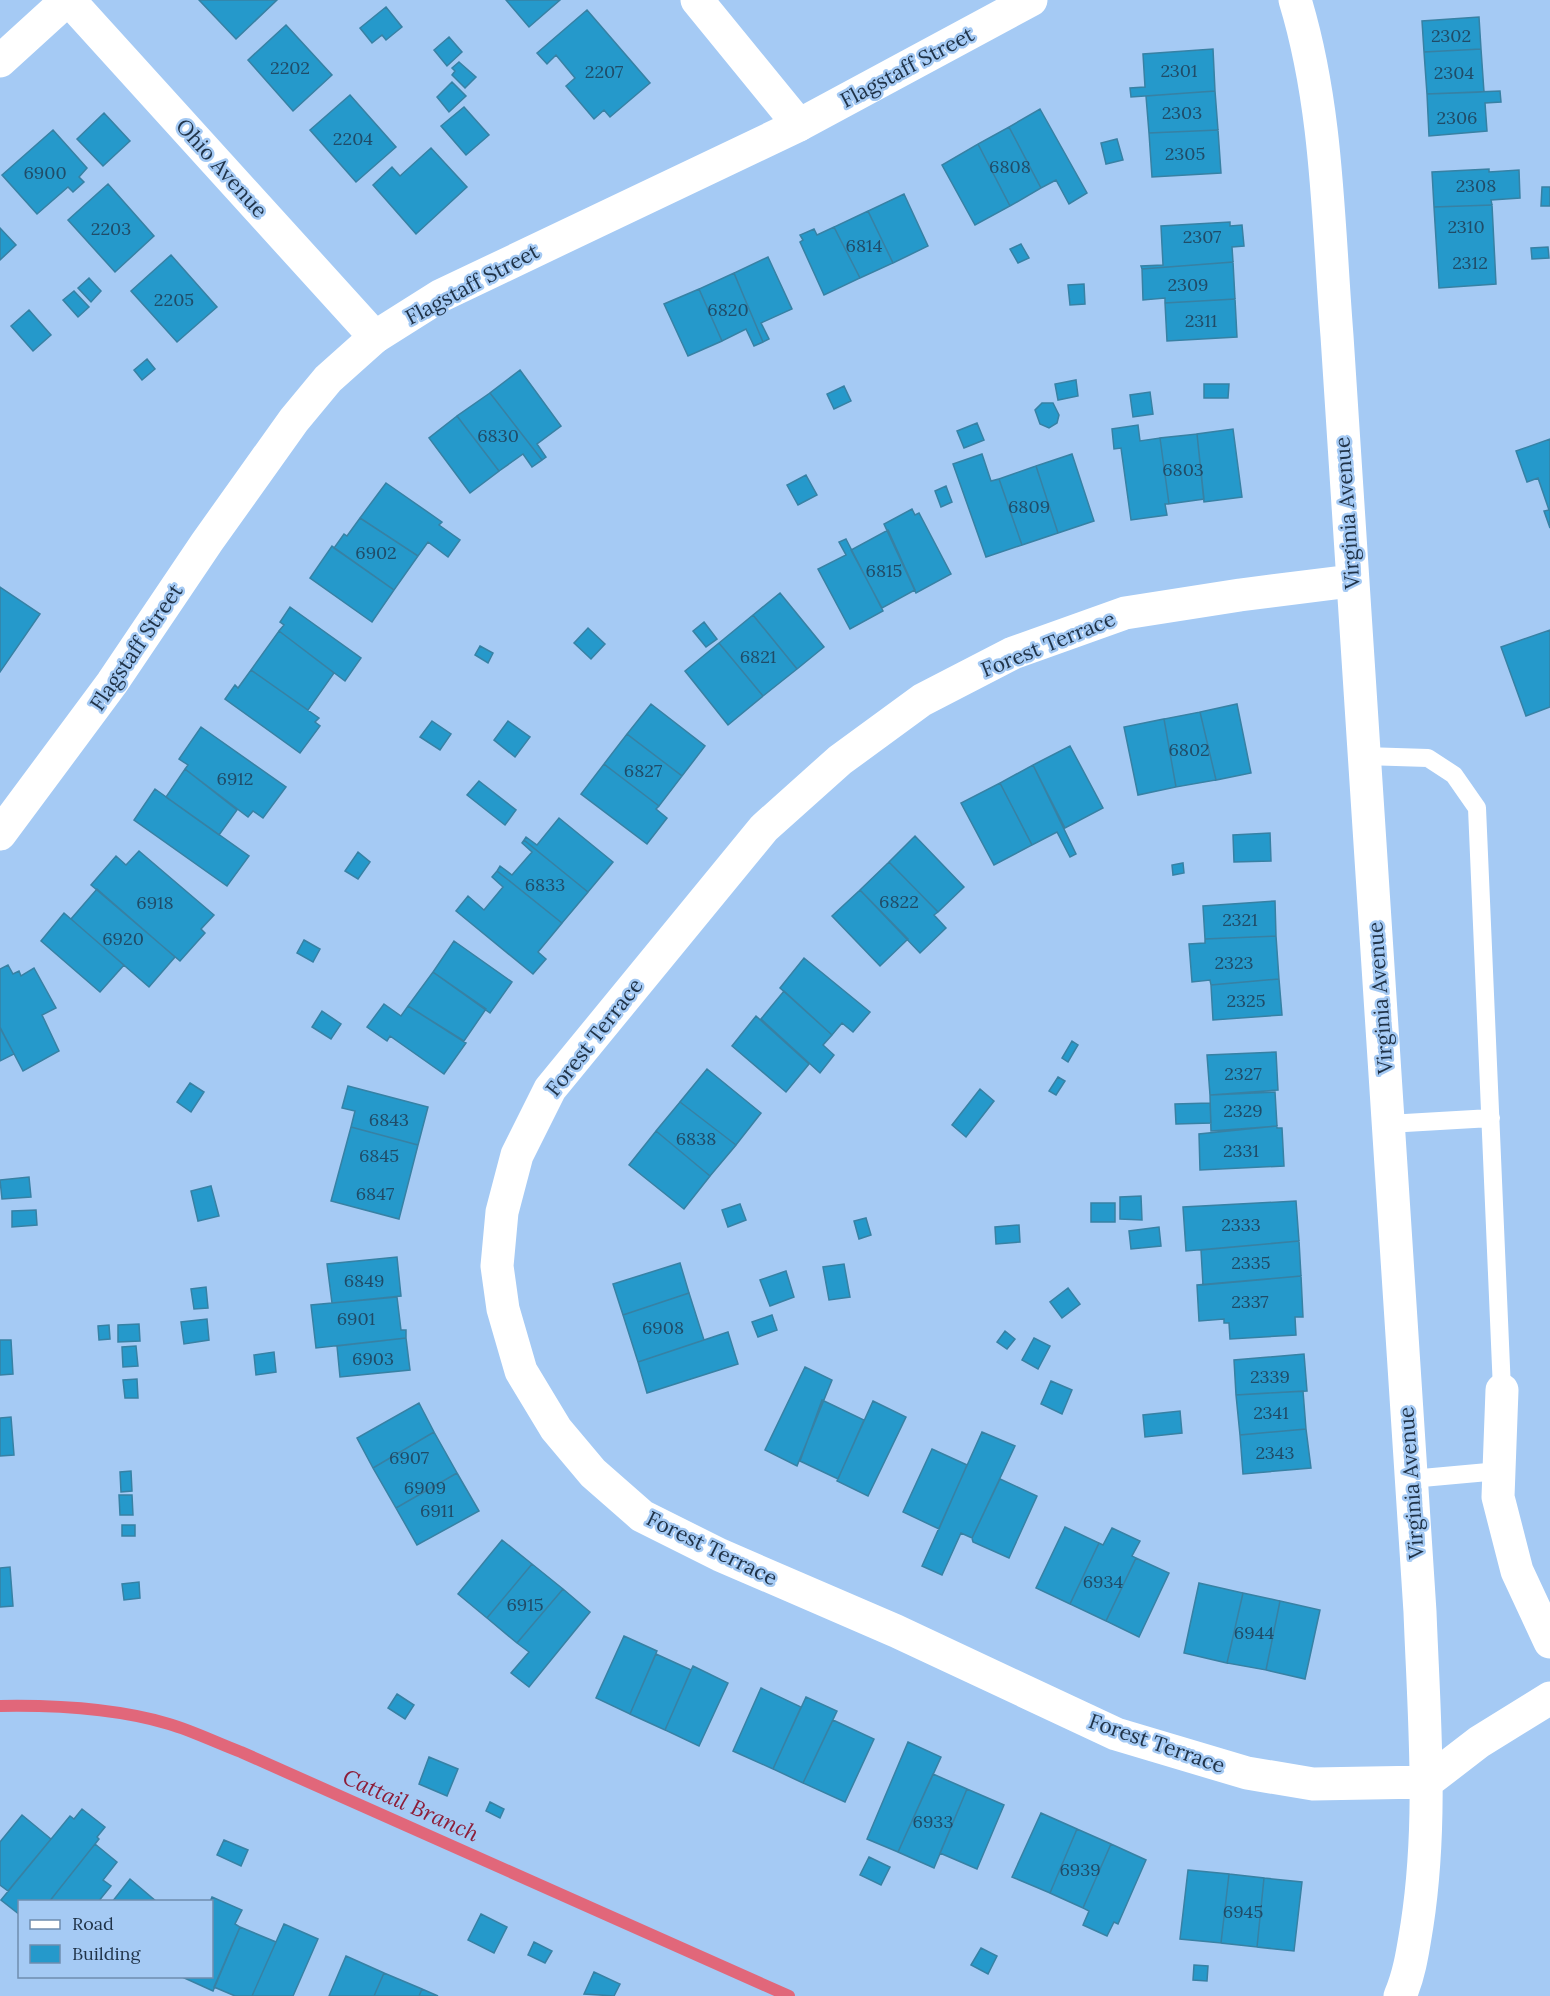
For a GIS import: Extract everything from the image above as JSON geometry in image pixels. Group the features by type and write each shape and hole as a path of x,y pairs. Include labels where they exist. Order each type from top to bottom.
{"street":[{"path":"0,62 68,0"},
{"name":"Ohio Avenue","path":"68,0 375,337"},
{"path":"697,0 800,125"},
{"name":"Flagstaff Street","path":"0,834 112,683 207,542 294,420 328,379 375,337 440,296 800,125 1031,0"},
{"name":"Virginia Avenue","path":"1295,0 1308,44 1322,147 1337,336 1420,1612 1427,1782 1424,1875 1408,1977 1400,1996"},
{"name":"Forest Terrace","path":"1352,581 1125,613 1013,653 922,700 840,760 764,828 550,1089 517,1155 502,1212 497,1266 503,1309 521,1371 556,1429 592,1473 642,1516 720,1555 896,1631 1116,1734 1247,1773 1313,1784 1427,1782"},
{"path":"1502,1390 1498,1497 1517,1571 1550,1641"},
{"path":"1427,1782 1479,1742 1550,1698"}],"lane":[{"path":"1364,756 1428,758 1454,776 1477,808 1502,1390"},
{"path":"1388,1124 1491,1118"},
{"path":"1411,1479 1499,1471"}],"building":[{"path":"199,0 277,0 236,39"},
{"path":"506,0 560,0 529,27"},
{"path":"386,7 402,27 386,40 382,35 372,43 360,28"},
{"path":"587,10 650,83 610,117 604,110 594,119 566,86 575,78 556,55 547,64 537,53"},
{"path":"1479,17 1481,49 1424,52 1422,21"},
{"path":"286,25 332,75 293,111 248,60"},
{"path":"449,37 462,52 447,66 434,50"},
{"path":"1213,49 1215,91 1131,97 1130,88 1145,87 1143,54"},
{"path":"1481,49 1484,92 1427,94 1424,52"},
{"path":"459,62 476,77 465,88 452,75 455,71 452,68"},
{"path":"452,82 466,96 449,112 437,97"},
{"path":"1215,91 1218,130 1149,133 1146,96"},
{"path":"1500,91 1501,102 1485,103 1487,131 1429,136 1427,94"},
{"path":"350,95 396,147 356,182 310,130"},
{"path":"464,107 489,135 466,155 441,126"},
{"path":"1040,109 1087,193 1069,204 1056,180 1041,188 1009,127"},
{"path":"104,113 130,141 103,166 77,139"},
{"path":"1009,127 1041,188 1010,206 978,144"},
{"path":"53,130 87,168 79,177 84,182 73,192 68,187 37,214 2,175"},
{"path":"1218,130 1221,173 1152,177 1149,133"},
{"path":"1117,139 1123,160 1106,164 1101,143"},
{"path":"978,144 1010,206 975,225 942,165"},
{"path":"431,148 467,187 416,234 373,185 392,167 400,176"},
{"path":"1489,169 1489,172 1519,170 1520,198 1491,200 1492,205 1434,207 1432,172"},
{"path":"108,184 154,236 115,272 68,220"},
{"path":"1542,187 1550,187 1550,206 1541,206"},
{"path":"904,194 928,246 893,263 868,211"},
{"path":"1492,205 1496,284 1439,288 1434,207"},
{"path":"868,211 893,263 860,278 834,227"},
{"path":"1230,222 1230,226 1242,225 1244,246 1232,247 1233,262 1142,269 1141,266 1163,265 1161,226"},
{"path":"834,227 860,278 824,295 800,242 803,240 800,235 814,229 817,235"},
{"path":"0,228 16,245 0,260"},
{"path":"1021,244 1029,258 1018,263 1010,249"},
{"path":"1548,247 1549,258 1532,259 1531,248"},
{"path":"171,255 217,307 177,342 131,291"},
{"path":"768,257 792,309 761,323 769,339 763,342 734,273"},
{"path":"1233,262 1235,299 1165,303 1165,298 1143,300 1142,269"},
{"path":"734,273 763,342 754,346 746,329 722,341 699,289"},
{"path":"89,278 101,291 91,302 78,288"},
{"path":"1084,284 1085,304 1070,305 1068,285"},
{"path":"699,289 722,341 688,356 664,304"},
{"path":"74,291 89,307 78,317 63,300"},
{"path":"1235,299 1237,337 1167,341 1165,303"},
{"path":"29,310 51,335 33,351 11,326"},
{"path":"147,359 155,369 142,380 134,370"},
{"path":"520,370 561,426 537,444 546,457 542,460 490,393"},
{"path":"1076,380 1078,396 1058,400 1055,384"},
{"path":"1204,384 1229,384 1228,398 1204,398"},
{"path":"844,386 851,401 834,409 827,394"},
{"path":"1150,392 1153,414 1133,417 1130,395"},
{"path":"490,393 542,460 532,467 523,454 499,471 457,416"},
{"path":"1042,403 1053,403 1059,415 1057,423 1049,428 1040,424 1035,410"},
{"path":"457,416 499,471 470,493 429,438"},
{"path":"977,423 984,440 964,448 957,431"},
{"path":"1138,425 1140,441 1160,438 1169,504 1165,504 1167,515 1131,520 1121,448 1114,449 1112,429"},
{"path":"1233,429 1242,497 1204,502 1197,434"},
{"path":"1197,434 1204,499 1169,504 1160,438"},
{"path":"1550,439 1550,528 1544,511 1549,510 1538,478 1527,482 1516,451"},
{"path":"982,454 991,481 999,479 1022,545 986,557 953,464"},
{"path":"1072,454 1094,521 1058,533 1036,466"},
{"path":"1036,466 1058,533 1022,545 999,479"},
{"path":"806,475 817,495 798,505 787,485"},
{"path":"386,483 442,522 439,525 460,540 448,557 428,542 418,556 360,518"},
{"path":"946,486 952,502 941,507 935,491"},
{"path":"912,509 915,515 919,513 951,574 916,593 884,524"},
{"path":"360,518 418,556 394,590 334,548 344,534 347,536"},
{"path":"888,530 915,590 882,608 851,550"},
{"path":"846,539 883,611 850,629 818,569 846,555 839,542"},
{"path":"332,546 394,590 372,622 310,578"},
{"path":"0,587 40,614 0,672"},
{"path":"780,593 824,647 797,669 753,615"},
{"path":"290,607 361,658 345,681 279,631 284,625 280,622"},
{"path":"753,615 797,669 763,696 719,643"},
{"path":"704,622 717,639 706,647 693,631"},
{"path":"588,628 605,644 591,659 574,643"},
{"path":"1550,630 1550,707 1526,716 1501,647"},
{"path":"279,631 334,673 308,710 251,670"},
{"path":"719,643 763,696 728,725 685,671"},
{"path":"480,646 493,653 488,663 475,655"},
{"path":"251,670 319,718 315,722 320,726 300,753 225,699 235,685 238,688"},
{"path":"651,704 705,746 682,776 627,734"},
{"path":"1237,704 1251,773 1216,780 1200,712"},
{"path":"1200,712 1216,780 1176,787 1164,719"},
{"path":"1164,719 1176,787 1138,795 1124,727"},
{"path":"432,721 451,734 440,750 420,737"},
{"path":"508,721 530,737 515,757 494,740"},
{"path":"201,727 286,787 263,818 253,811 248,817 185,769 188,765 179,759"},
{"path":"627,734 682,776 659,806 604,764"},
{"path":"1070,746 1103,808 1065,828 1033,765"},
{"path":"604,764 659,806 656,809 667,818 647,844 581,794"},
{"path":"1033,765 1076,854 1070,857 1057,832 1032,845 1000,783"},
{"path":"185,769 237,810 219,835 166,797"},
{"path":"479,781 516,810 505,825 467,795"},
{"path":"1000,783 1032,845 994,865 961,803"},
{"path":"155,789 249,856 227,886 134,820"},
{"path":"559,818 613,862 588,892 524,840 526,837 537,845"},
{"path":"1270,833 1271,861 1234,862 1233,835"},
{"path":"915,836 964,887 938,912 889,862"},
{"path":"524,840 588,892 562,923 497,871 500,866 512,875 532,852 522,843"},
{"path":"139,851 214,915 201,929 205,933 180,961 91,885 116,856 126,865"},
{"path":"358,852 370,862 358,879 345,871"},
{"path":"889,862 938,912 934,915 946,928 920,953 860,890"},
{"path":"1183,863 1184,873 1173,875 1172,865"},
{"path":"497,871 562,923 538,952 546,959 533,974 456,911 468,896 484,910 503,887 492,877"},
{"path":"97,889 175,957 149,987 71,919"},
{"path":"860,890 908,939 880,966 832,916"},
{"path":"1275,901 1276,936 1205,939 1203,906"},
{"path":"64,913 124,965 100,992 41,941"},
{"path":"1276,936 1279,979 1211,985 1210,980 1192,982 1189,944 1205,943 1205,939"},
{"path":"304,940 320,949 313,962 297,953"},
{"path":"454,941 512,982 490,1013 433,972"},
{"path":"804,958 870,1012 853,1032 842,1023 832,1035 780,988"},
{"path":"8,965 13,974 19,971 21,976 34,968 56,1008 42,1015 59,1051 23,1071 0,1027 0,969"},
{"path":"433,972 486,1009 464,1041 408,1006"},
{"path":"1279,979 1282,1015 1213,1020 1211,985"},
{"path":"784,991 832,1035 823,1045 834,1055 820,1073 761,1019"},
{"path":"384,1004 401,1016 408,1006 466,1043 444,1074 390,1036 387,1041 367,1027"},
{"path":"322,1011 341,1024 331,1039 312,1027"},
{"path":"756,1016 809,1064 786,1092 732,1046"},
{"path":"0,1028 14,1054 0,1061"},
{"path":"1072,1041 1078,1045 1068,1062 1062,1058"},
{"path":"1276,1052 1278,1090 1210,1095 1207,1055"},
{"path":"707,1069 761,1113 736,1145 680,1102"},
{"path":"1058,1077 1065,1081 1056,1095 1049,1091"},
{"path":"190,1083 204,1092 191,1112 177,1102"},
{"path":"348,1086 428,1107 418,1145 351,1127 355,1111 342,1108"},
{"path":"980,1089 994,1101 966,1137 952,1125"},
{"path":"1275,1092 1277,1126 1211,1131 1210,1095"},
{"path":"680,1102 736,1145 710,1176 656,1131"},
{"path":"1210,1103 1211,1123 1176,1124 1175,1104"},
{"path":"1277,1126 1277,1128 1282,1128 1284,1166 1200,1170 1199,1134"},
{"path":"351,1127 418,1145 399,1219 331,1201"},
{"path":"656,1131 710,1176 684,1209 629,1165"},
{"path":"29,1177 31,1197 2,1199 0,1180"},
{"path":"211,1186 219,1216 198,1221 191,1191"},
{"path":"1141,1196 1142,1220 1120,1219 1120,1197"},
{"path":"1296,1201 1299,1241 1186,1251 1183,1207"},
{"path":"1091,1203 1115,1203 1115,1222 1091,1222"},
{"path":"740,1204 746,1220 728,1227 722,1210"},
{"path":"36,1210 37,1225 12,1227 12,1211"},
{"path":"866,1218 871,1235 859,1239 854,1221"},
{"path":"1019,1225 1020,1242 996,1244 995,1227"},
{"path":"1159,1227 1161,1246 1131,1249 1129,1231"},
{"path":"1299,1241 1301,1276 1203,1285 1201,1250"},
{"path":"397,1257 401,1296 332,1303 327,1264"},
{"path":"680,1263 689,1293 623,1315 613,1284"},
{"path":"844,1264 850,1297 829,1300 823,1267"},
{"path":"786,1271 794,1297 770,1306 760,1280"},
{"path":"1301,1276 1303,1317 1295,1317 1296,1335 1230,1339 1229,1323 1224,1323 1224,1319 1199,1321 1197,1285"},
{"path":"206,1287 208,1308 194,1309 191,1289"},
{"path":"1068,1288 1080,1304 1062,1318 1050,1302"},
{"path":"689,1293 704,1340 638,1362 623,1315"},
{"path":"397,1297 401,1330 406,1330 406,1338 316,1348 311,1305"},
{"path":"772,1315 777,1330 758,1337 752,1322"},
{"path":"207,1319 209,1340 184,1344 181,1322"},
{"path":"139,1324 140,1341 118,1342 118,1325"},
{"path":"109,1325 110,1339 99,1340 98,1326"},
{"path":"1005,1331 1015,1339 1007,1349 997,1342"},
{"path":"728,1332 738,1364 647,1393 638,1362"},
{"path":"406,1338 410,1370 340,1377 337,1346"},
{"path":"1034,1338 1050,1346 1038,1369 1022,1360"},
{"path":"0,1340 11,1340 13,1374 0,1375"},
{"path":"136,1346 138,1366 123,1367 122,1347"},
{"path":"274,1352 276,1372 256,1375 254,1355"},
{"path":"1304,1354 1307,1391 1236,1395 1234,1360"},
{"path":"805,1367 832,1380 797,1466 765,1450"},
{"path":"137,1379 138,1398 125,1398 123,1380"},
{"path":"1051,1381 1072,1390 1062,1414 1041,1404"},
{"path":"1303,1391 1306,1429 1240,1435 1236,1395"},
{"path":"822,1400 864,1420 838,1479 800,1461"},
{"path":"873,1401 906,1417 868,1496 837,1481"},
{"path":"419,1403 434,1432 373,1468 357,1438"},
{"path":"1180,1411 1182,1433 1145,1437 1143,1415"},
{"path":"11,1417 14,1455 0,1456 0,1418"},
{"path":"1306,1429 1311,1468 1243,1474 1240,1435"},
{"path":"434,1432 457,1473 396,1508 373,1468"},
{"path":"982,1432 1015,1446 972,1538 961,1533 942,1575 922,1566"},
{"path":"932,1449 967,1465 939,1529 903,1512"},
{"path":"131,1471 132,1491 121,1492 120,1472"},
{"path":"457,1473 479,1511 417,1545 396,1508"},
{"path":"1000,1479 1037,1496 1009,1558 973,1542 972,1538"},
{"path":"119,1495 132,1495 133,1515 120,1515"},
{"path":"122,1525 135,1525 135,1536 122,1536"},
{"path":"1065,1527 1099,1543 1070,1604 1036,1588"},
{"path":"1112,1528 1140,1541 1132,1556 1136,1558 1106,1621 1070,1604 1099,1543 1103,1545"},
{"path":"502,1540 532,1564 487,1618 458,1594"},
{"path":"1136,1558 1169,1573 1139,1637 1106,1621"},
{"path":"532,1564 563,1589 517,1643 487,1618"},
{"path":"10,1567 13,1606 0,1607 0,1568"},
{"path":"139,1582 140,1598 124,1600 122,1584"},
{"path":"1199,1583 1243,1593 1227,1663 1184,1653"},
{"path":"563,1589 590,1612 529,1687 511,1673 529,1652 517,1643"},
{"path":"1243,1593 1280,1601 1266,1670 1227,1663"},
{"path":"1280,1601 1320,1610 1305,1679 1266,1670"},
{"path":"624,1636 657,1651 630,1714 596,1698"},
{"path":"656,1654 691,1670 665,1730 630,1714"},
{"path":"693,1666 728,1683 699,1746 665,1730"},
{"path":"761,1688 801,1707 773,1769 733,1751"},
{"path":"397,1694 414,1705 405,1719 388,1708"},
{"path":"806,1697 837,1711 803,1783 773,1769"},
{"path":"833,1720 874,1739 845,1802 803,1783"},
{"path":"908,1742 941,1757 898,1852 867,1839"},
{"path":"429,1757 458,1769 447,1796 419,1784"},
{"path":"933,1774 967,1789 934,1868 898,1852"},
{"path":"967,1789 1004,1805 977,1869 940,1853"},
{"path":"490,1802 504,1809 500,1818 486,1811"},
{"path":"82,1809 105,1827 97,1837 99,1839 51,1900 18,1900 18,1913 1,1900 70,1816 74,1819"},
{"path":"1041,1813 1077,1829 1050,1893 1012,1877"},
{"path":"22,1815 51,1839 8,1891 0,1885 0,1842"},
{"path":"1077,1829 1111,1844 1083,1908 1050,1893"},
{"path":"224,1840 248,1850 241,1866 217,1855"},
{"path":"95,1844 117,1862 103,1880 111,1886 100,1900 51,1900"},
{"path":"1111,1844 1146,1860 1118,1924 1114,1922 1107,1936 1083,1925 1089,1911 1083,1908"},
{"path":"869,1857 890,1867 881,1885 860,1875"},
{"path":"1188,1870 1229,1874 1221,1943 1180,1939"},
{"path":"1229,1874 1264,1878 1257,1947 1221,1943"},
{"path":"1264,1878 1302,1882 1294,1951 1257,1947"},
{"path":"130,1879 155,1900 114,1900"},
{"path":"212,1897 242,1910 235,1924 240,1927 213,1991 184,1978 213,1978 213,1900 211,1900"},
{"path":"481,1914 507,1927 494,1953 468,1940"},
{"path":"284,1924 318,1939 293,1996 252,1996"},
{"path":"240,1927 276,1942 252,1996 235,1996 214,1987"},
{"path":"534,1942 552,1951 545,1963 528,1955"},
{"path":"981,1948 997,1956 988,1974 971,1965"},
{"path":"346,1956 384,1973 374,1996 329,1996"},
{"path":"1194,1965 1208,1966 1207,1981 1193,1980"},
{"path":"594,1972 620,1984 614,1996 584,1994"},
{"path":"384,1973 422,1989 419,1996 374,1996"},
{"path":"422,1989 438,1996 419,1996"}],"waterway":[{"name":"Cattail Branch","path":"0,1706 64,1707 107,1711 128,1714 187,1730 789,1996"}]}
